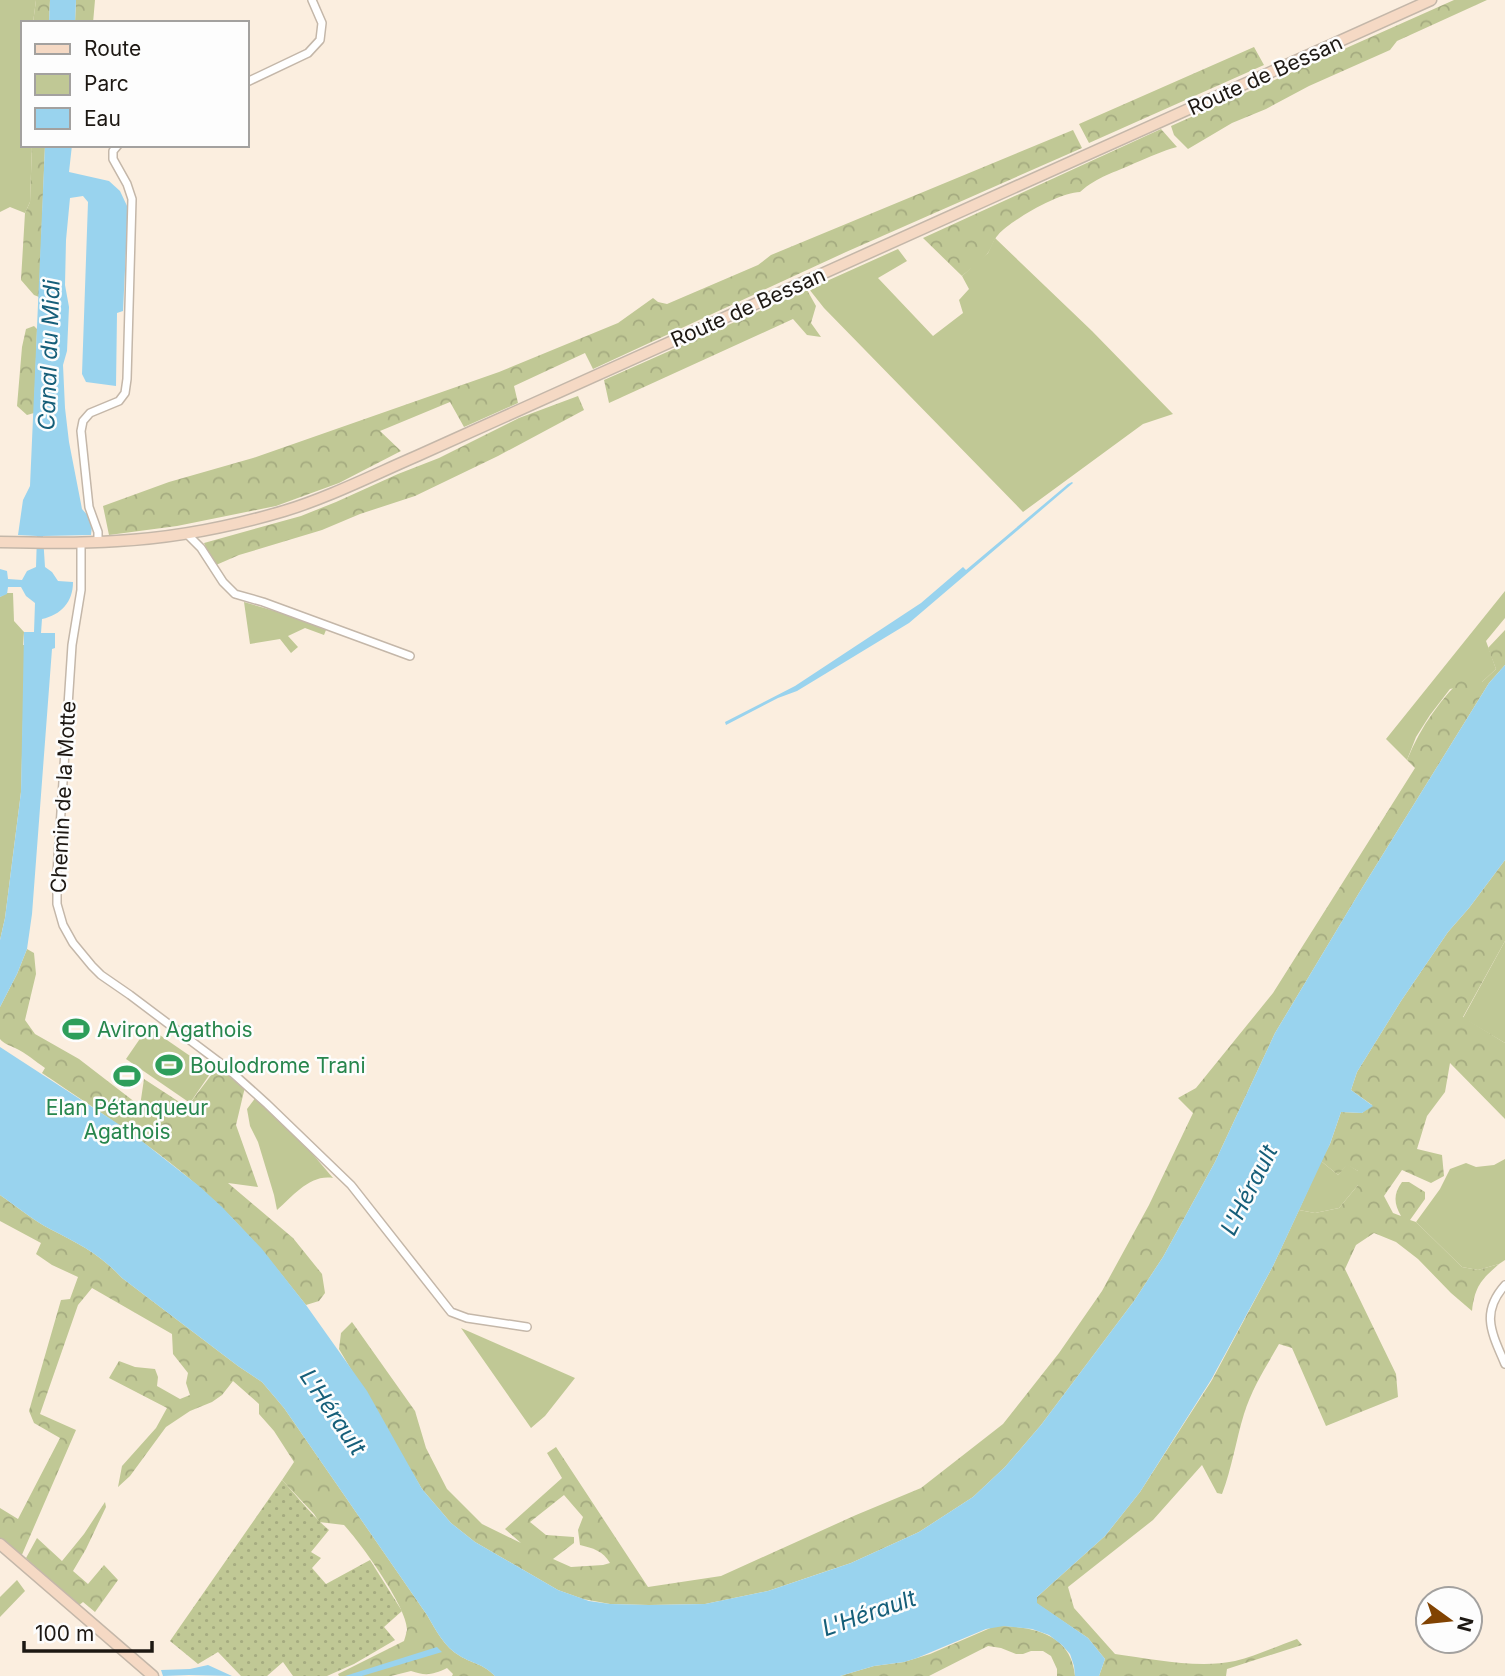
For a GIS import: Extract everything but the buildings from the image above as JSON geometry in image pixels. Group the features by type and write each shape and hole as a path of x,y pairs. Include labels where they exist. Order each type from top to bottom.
{"main road":[{"name":"Route de Bessan","path":"0,542 98,542 154,538 254,519 309,503 1431,0"},
{"path":"0,1544 153,1676"}],"street":[{"path":"248,82 308,53 320,40 322,23 312,0"},
{"path":"98,542 98,532 89,507 81,431 83,421 90,413 119,401 125,393 127,379 132,199 113,159 113,151 116,147"},
{"path":"190,532 223,582 235,594 410,656"},
{"name":"Chemin de la Motte","path":"81,542 82,590 72,645 57,891 60,916 68,936 101,975 227,1068 337,1171 451,1312 467,1318 527,1327"},
{"path":"1505,1284 1493,1303 1489,1324 1505,1364"}],"green space":[{"path":"0,0 36,0 33,21 21,21 21,147 32,147 30,202 25,213 10,207 0,212"},
{"path":"36,0 50,0 49,21 33,21"},
{"path":"76,0 95,0 93,21 75,21"},
{"path":"1454,0 1487,0 1397,41 1390,50 1232,123 1188,149 1174,135 1171,126"},
{"path":"1254,47 1264,65 1089,143 1079,124"},
{"path":"1161,129 1177,147 1106,175 1080,192 1061,197 1024,215 1004,229 985,257 962,276 923,238"},
{"path":"1073,130 1082,148 846,252 593,369 585,353 514,386 518,403 464,427 450,402 380,431 401,451 339,483 276,506 177,526 109,535 103,506 169,482 253,458 499,372 618,323 653,298 667,304 758,265 771,255"},
{"path":"32,147 45,147 39,297 21,280 25,213 30,202"},
{"path":"995,238 1173,414 1143,424 1023,512 824,308 809,289 898,249 907,261 878,278 933,336 963,313 959,300 969,289 962,276 988,253"},
{"path":"807,290 816,306 811,323 821,337 807,335 793,319 609,403 604,380"},
{"path":"34,326 37,329 34,413 27,415 17,406 22,347 26,329"},
{"path":"578,396 584,410 415,496 216,565 204,543 301,516 439,458 519,418"},
{"path":"1505,591 1505,618 1486,641 1496,669 1482,682 1450,689 1416,737 1407,760 1386,739"},
{"path":"13,593 14,621 24,632 25,645 21,792 0,940 0,597"},
{"path":"244,602 326,630 324,635 305,628 288,636 298,647 291,653 280,639 250,644"},
{"path":"1505,630 1505,665 1489,683 1275,1033 1215,1162 1163,1257 1134,1301 1041,1425 1005,1467 973,1497 919,1532 851,1563 768,1591 705,1604 649,1605 610,1604 583,1599 558,1590 475,1542 451,1523 422,1489 339,1349 341,1333 352,1322 415,1411 426,1448 447,1489 482,1524 521,1543 505,1529 562,1478 547,1453 556,1447 648,1587 721,1576 921,1488 1003,1424 1059,1353 1102,1291 1149,1205 1193,1113 1178,1098 1196,1088 1273,993 1415,768 1407,760 1433,713 1468,673 1482,682 1496,669 1488,648","holes":["564,1495 583,1517 578,1530 580,1545 597,1551 610,1563 571,1567 553,1559 574,1543 574,1537 546,1535 530,1522"]},
{"path":"1505,860 1505,941 1463,1017 1505,1043 1505,1119 1450,1063 1445,1092 1427,1116 1417,1149 1442,1155 1444,1176 1431,1183 1402,1170 1384,1196 1393,1213 1401,1216 1396,1195 1402,1182 1409,1182 1425,1192 1425,1199 1410,1220 1416,1222 1462,1267 1478,1270 1499,1264 1480,1284 1472,1311 1418,1259 1396,1242 1374,1233 1356,1245 1345,1269 1396,1374 1398,1397 1326,1426 1292,1348 1279,1344 1247,1404 1222,1494 1217,1493 1202,1465 1153,1520 1068,1587 1074,1608 1115,1654 1206,1664 1243,1659 1297,1639 1302,1645 1227,1669 1226,1676 1099,1676 1105,1659 1088,1638 1036,1603 1037,1597 1105,1536 1140,1492 1212,1380 1273,1266 1299,1210 1315,1213 1339,1208 1358,1185 1358,1171 1347,1165 1338,1175 1321,1161 1341,1112 1362,1113 1372,1105 1351,1090 1357,1072 1448,932"},
{"path":"1505,941 1505,1043 1463,1018"},
{"path":"27,949 34,953 36,974 25,1020 35,1034 79,1059 140,1106 144,1079 187,1107 218,1066 245,1087 236,1125 258,1187 228,1183 293,1238 322,1274 325,1293 319,1301 306,1305 244,1231 180,1170 42,1073 45,1068 30,1057 0,1039 0,1007"},
{"name":"Boulodrome Trani","path":"148,1027 212,1071 190,1103 126,1059"},
{"path":"256,1097 333,1178 317,1179 309,1183 277,1210 258,1142 250,1126 247,1109"},
{"path":"1505,1159 1505,1260 1478,1270 1462,1267 1416,1222 1440,1189 1450,1169 1466,1163 1476,1167 1494,1165"},
{"path":"1321,1161 1338,1175 1347,1164 1358,1171 1358,1185 1339,1208 1315,1213 1299,1210"},
{"path":"0,1195 37,1221 97,1256 122,1278 262,1382 284,1408 445,1643 460,1656 482,1666 495,1676 452,1676 447,1668 429,1674 411,1671 391,1676 339,1676 338,1674 404,1641 407,1630 405,1620 382,1576 344,1525 319,1522 282,1480 294,1462 274,1431 259,1414 259,1404 233,1381 222,1395 212,1402 190,1411 166,1427 130,1476 118,1487 122,1466 156,1428 167,1408 109,1378 119,1361 135,1367 155,1369 157,1386 180,1399 190,1395 186,1383 188,1373 173,1354 172,1334 92,1288 78,1305 40,1414 76,1430 21,1557 0,1538 0,1508 18,1519 60,1438 34,1423 29,1411 61,1300 70,1299 78,1277 36,1254 41,1243 0,1221"},
{"path":"461,1328 575,1378 545,1416 531,1428"},
{"path":"282,1480 329,1530 311,1552 321,1558 312,1568 326,1584 370,1560 402,1611 384,1627 395,1640 327,1676 293,1676 283,1662 267,1676 241,1676 218,1652 198,1664 170,1641"},
{"path":"105,1502 106,1507 73,1571 88,1584 104,1565 118,1580 95,1612 83,1602 78,1606 26,1558 37,1538 62,1561"},
{"path":"17,1580 25,1591 0,1617 0,1597"},
{"path":"995,1626 1036,1630 1058,1641 1072,1662 1075,1676 1057,1676 1051,1656 1043,1651 1016,1654 988,1646 929,1676 840,1676 930,1654"}],"water":[{"path":"50,0 76,0 75,21 49,21"},
{"name":"Canal du Midi","path":"45,147 72,147 69,172 109,181 120,191 128,208 123,311 117,313 116,386 86,382 82,374 88,202 83,196 70,198 65,285 69,307 67,351 63,365 65,408 82,509 90,518 92,526 91,535 43,536 45,567 58,581 73,582 71,596 65,606 42,619 41,633 55,633 55,648 52,649 32,914 27,949 0,1007 0,940 21,792 24,632 34,632 35,603 26,596 21,587 8,587 7,594 0,597 0,569 7,571 8,579 22,580 27,571 36,567 37,536 18,535 23,500 30,486"},
{"path":"1072,482 909,623 797,691 726,725 725,722 795,686 921,603 963,567 966,570"},
{"name":"L'Hérault","path":"1505,665 1505,860 1448,932 1357,1072 1351,1090 1373,1106 1362,1113 1341,1112 1330,1144 1273,1266 1211,1380 1140,1492 1105,1536 1037,1597 1037,1603 1088,1638 1105,1659 1099,1676 1075,1676 1070,1654 1049,1635 1032,1629 1004,1626 986,1629 904,1662 874,1666 840,1676 495,1676 482,1666 460,1656 445,1643 284,1408 262,1382 122,1278 97,1256 37,1221 0,1195 0,1047 129,1131 222,1207 262,1249 367,1391 422,1489 451,1523 475,1542 558,1590 589,1601 610,1604 705,1604 768,1591 851,1563 919,1532 973,1497 1005,1467 1041,1425 1134,1301 1163,1257 1215,1162 1275,1033 1489,683"},
{"path":"437,1647 442,1652 362,1676 345,1676"},
{"path":"208,1665 232,1676 163,1676 161,1670 190,1669"}],"place":[{"name":"Aviron Agathois","path":"76,1029"},
{"name":"Boulodrome Trani","path":"169,1065"},
{"name":"Elan Pétanqueur Agathois","path":"127,1076"}]}
